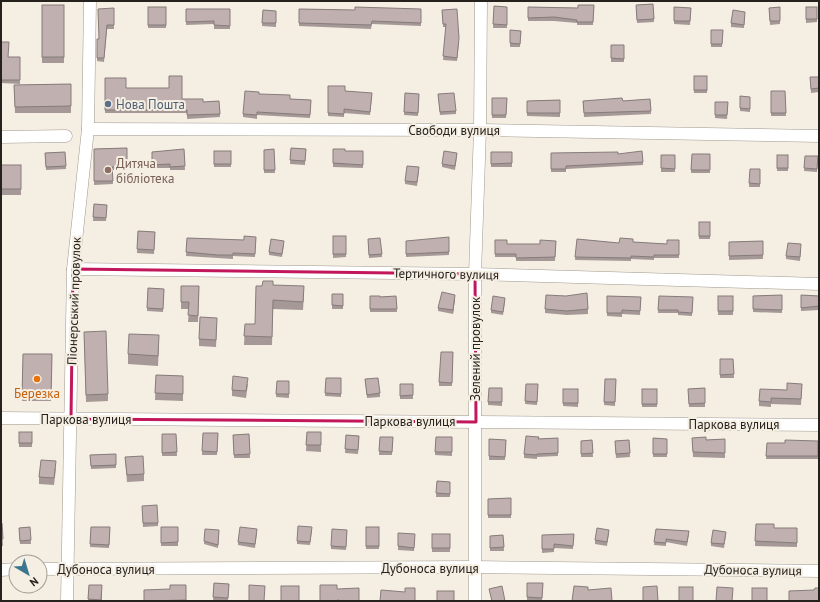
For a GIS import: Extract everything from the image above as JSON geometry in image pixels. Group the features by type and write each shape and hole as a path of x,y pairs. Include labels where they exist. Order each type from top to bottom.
{"street":[{"name":"Піонерський провулок","path":"67,601 73,269 88,129 90,1"},
{"name":"Зелений провулок","path":"475,601 475,274 480,130 480,1"},
{"name":"Свободи вулиця","path":"88,129 480,130 819,136"},
{"path":"1,137 66,136"},
{"name":"Тертичного вулиця","path":"73,269 475,274 819,284"},
{"name":"Паркова вулиця","path":"1,418 819,424"},
{"name":"Дубоноса вулиця","path":"48,569 475,567 819,571"}],"highlighted area":[{"path":"73,269 475,274 476,422 71,419"}],"building":[{"path":"653,4 654,19 637,20 636,5"},
{"path":"42,5 64,5 64,57 42,57"},
{"path":"578,5 594,5 593,22 577,22 577,20 554,17 528,18 528,7 578,8"},
{"path":"494,6 507,7 507,25 493,24"},
{"path":"148,7 166,7 166,25 148,25"},
{"path":"355,7 421,9 421,23 372,21 371,25 299,23 299,9 355,10"},
{"path":"674,7 691,8 690,21 674,21"},
{"path":"780,7 780,21 770,21 769,8"},
{"path":"806,7 817,7 817,19 806,19"},
{"path":"114,8 114,25 107,25 104,58 97,58 97,39 99,39 98,9"},
{"path":"186,9 230,9 230,26 214,25 214,21 186,22"},
{"path":"457,9 459,38 457,58 443,56 446,24 443,24 442,10"},
{"path":"263,10 276,11 276,23 262,23"},
{"path":"733,10 745,12 744,25 731,23"},
{"path":"510,30 521,31 520,44 510,43"},
{"path":"711,30 723,30 722,44 711,44"},
{"path":"1,42 9,42 8,57 20,57 20,80 1,80"},
{"path":"611,45 624,45 624,59 611,58"},
{"path":"169,76 182,76 182,99 203,99 203,102 219,101 220,114 187,115 187,110 105,110 105,78 126,78 126,88 169,88"},
{"path":"694,76 707,76 707,90 694,90"},
{"path":"810,77 819,77 819,88 811,89"},
{"path":"71,84 71,106 15,107 14,85"},
{"path":"328,86 345,86 345,91 372,93 370,112 344,109 344,114 328,113"},
{"path":"245,91 259,92 259,94 290,95 290,99 311,100 310,115 257,112 257,115 243,114"},
{"path":"771,91 785,91 786,113 771,113"},
{"path":"405,93 419,94 418,113 404,112"},
{"path":"454,93 456,111 440,112 438,94"},
{"path":"740,96 750,97 750,109 740,108"},
{"path":"492,98 507,98 506,115 492,115"},
{"path":"622,98 623,101 650,99 651,111 584,113 583,101"},
{"path":"560,100 560,113 527,113 527,101"},
{"path":"715,102 728,102 727,115 715,115"},
{"path":"127,148 127,167 112,167 113,181 94,181 94,149"},
{"path":"291,148 306,149 305,161 290,160"},
{"path":"184,149 185,166 170,167 170,164 152,165 152,152"},
{"path":"274,149 275,170 264,170 264,150"},
{"path":"333,149 363,151 363,165 333,163"},
{"path":"214,151 231,151 231,164 214,164"},
{"path":"444,151 457,153 455,166 442,164"},
{"path":"642,151 643,162 566,166 566,169 551,169 551,153 618,152 618,154"},
{"path":"65,152 66,166 46,167 45,153"},
{"path":"491,152 512,152 512,163 491,164"},
{"path":"692,154 710,154 710,170 691,170"},
{"path":"661,155 675,155 675,169 661,168"},
{"path":"777,155 788,155 788,168 777,168"},
{"path":"805,156 818,156 817,169 804,168"},
{"path":"1,165 21,165 21,189 1,189"},
{"path":"407,166 419,167 417,182 405,181"},
{"path":"750,169 760,169 760,184 749,183"},
{"path":"94,204 107,205 106,218 93,217"},
{"path":"699,222 710,222 710,236 699,236"},
{"path":"138,231 155,232 154,250 137,249"},
{"path":"244,236 256,237 255,254 233,253 233,255 218,255 186,252 187,238 244,240"},
{"path":"333,236 346,236 346,254 333,254"},
{"path":"449,237 449,252 406,254 406,241"},
{"path":"380,238 382,254 369,255 368,239"},
{"path":"620,238 633,239 633,242 667,244 667,240 679,240 679,255 654,255 654,257 631,256 631,258 575,257 577,239 619,243"},
{"path":"271,239 284,241 282,254 269,252"},
{"path":"495,240 507,240 507,244 540,244 540,240 556,241 555,257 516,258 516,254 495,254"},
{"path":"763,241 763,255 729,256 729,242"},
{"path":"788,243 801,244 800,257 786,256"},
{"path":"263,281 273,281 273,285 304,286 303,302 273,300 272,337 244,336 245,324 255,324 256,286 262,286"},
{"path":"181,286 199,286 198,316 188,315 189,302 181,302"},
{"path":"148,288 164,289 163,309 147,308"},
{"path":"442,292 455,295 453,310 438,308"},
{"path":"587,293 588,309 567,311 545,309 546,295 566,296"},
{"path":"332,294 343,294 343,306 332,305"},
{"path":"782,295 782,310 753,309 753,296"},
{"path":"801,295 819,296 819,306 801,308"},
{"path":"370,296 396,296 397,309 370,309"},
{"path":"493,296 505,298 503,312 491,310"},
{"path":"607,296 641,297 640,311 622,310 622,313 607,313"},
{"path":"659,296 693,297 692,313 678,312 678,310 658,310"},
{"path":"718,296 733,296 733,311 718,311"},
{"path":"200,317 217,318 216,340 199,339"},
{"path":"106,331 108,394 86,395 84,332"},
{"path":"129,334 159,335 158,356 128,354"},
{"path":"441,352 453,352 452,383 439,382"},
{"name":"Березка","path":"23,354 52,354 51,398 22,397"},
{"path":"720,359 733,359 734,374 720,375"},
{"path":"156,375 183,376 183,394 155,393"},
{"path":"233,376 248,378 246,391 232,390"},
{"path":"326,378 341,378 341,394 325,393"},
{"path":"378,378 380,393 367,395 365,379"},
{"path":"605,379 616,379 615,402 604,402"},
{"path":"277,381 289,381 289,394 276,394"},
{"path":"787,383 802,384 801,399 771,398 771,402 759,401 760,389 787,390"},
{"path":"400,384 413,384 413,395 400,396"},
{"path":"526,384 538,384 537,402 525,401"},
{"path":"489,388 502,388 502,402 488,402"},
{"path":"705,388 705,403 689,404 688,389"},
{"path":"563,389 578,389 578,403 563,403"},
{"path":"642,389 657,389 657,404 642,404"},
{"path":"19,432 32,432 32,443 19,443"},
{"path":"307,432 321,432 321,445 306,445"},
{"path":"203,433 218,433 217,452 202,451"},
{"path":"162,434 176,434 177,452 162,453"},
{"path":"249,434 250,454 234,455 233,435"},
{"path":"346,435 359,436 358,450 345,449"},
{"path":"526,436 539,437 538,439 558,438 558,453 537,455 524,454"},
{"path":"380,437 393,437 392,452 379,451"},
{"path":"436,437 452,437 452,452 435,452"},
{"path":"706,437 706,440 725,439 725,453 693,452 692,438"},
{"path":"653,438 667,439 667,454 653,454"},
{"path":"489,439 506,440 505,457 489,456"},
{"path":"592,440 593,453 581,454 581,441"},
{"path":"629,440 630,453 616,454 615,441"},
{"path":"785,440 818,441 818,456 766,456 767,443 785,443"},
{"path":"116,454 116,465 91,466 90,455"},
{"path":"143,456 144,474 127,475 125,457"},
{"path":"41,460 56,461 54,478 39,477"},
{"path":"437,481 450,482 450,494 436,493"},
{"path":"511,498 511,515 488,515 488,499"},
{"path":"157,505 158,523 143,523 142,506"},
{"path":"2,523 3,539 1,539"},
{"path":"756,524 774,524 774,528 797,528 797,543 755,541"},
{"path":"298,526 312,527 310,542 297,541"},
{"path":"30,527 31,540 20,541 19,528"},
{"path":"91,527 110,527 109,545 90,544"},
{"path":"161,527 178,527 178,542 161,543"},
{"path":"240,527 257,529 255,544 238,542"},
{"path":"366,527 379,527 379,546 366,546"},
{"path":"597,528 609,530 607,542 595,540"},
{"path":"205,529 219,530 218,545 204,541"},
{"path":"332,529 347,530 346,547 331,546"},
{"path":"656,529 689,531 687,542 666,539 666,543 654,542"},
{"path":"713,530 726,532 724,544 711,543"},
{"path":"398,533 415,534 414,548 398,546"},
{"path":"432,534 450,534 450,548 432,548"},
{"path":"574,534 573,546 554,544 554,549 542,549 542,535"},
{"path":"503,535 504,547 490,548 490,536"},
{"path":"214,583 229,584 228,598 213,597"},
{"path":"527,583 543,583 542,598 527,597"},
{"path":"89,585 102,585 101,600 88,599"},
{"path":"170,585 186,585 186,600 144,601 144,590 170,589"},
{"path":"249,585 265,586 264,601 249,601"},
{"path":"320,585 337,585 337,589 359,588 359,601 320,601"},
{"path":"281,586 299,586 299,601 281,601"},
{"path":"502,586 505,601 492,601 489,589"},
{"path":"574,586 588,587 588,590 611,588 612,601 572,601"},
{"path":"657,586 658,601 643,601 643,587"},
{"path":"679,587 693,587 693,601 679,601"},
{"path":"717,587 733,588 732,601 716,601"},
{"path":"405,588 415,588 415,601 380,601 381,590 405,592"},
{"path":"752,588 767,588 767,601 752,601"},
{"path":"815,588 819,588 819,601 789,601 789,591 814,590"},
{"path":"437,591 454,591 454,601 437,601"}],"place":[{"name":"Нова Пошта","path":"108,104"},
{"name":"Дитяча бібліотека","path":"108,170"},
{"name":"Березка","path":"37,379"}]}
